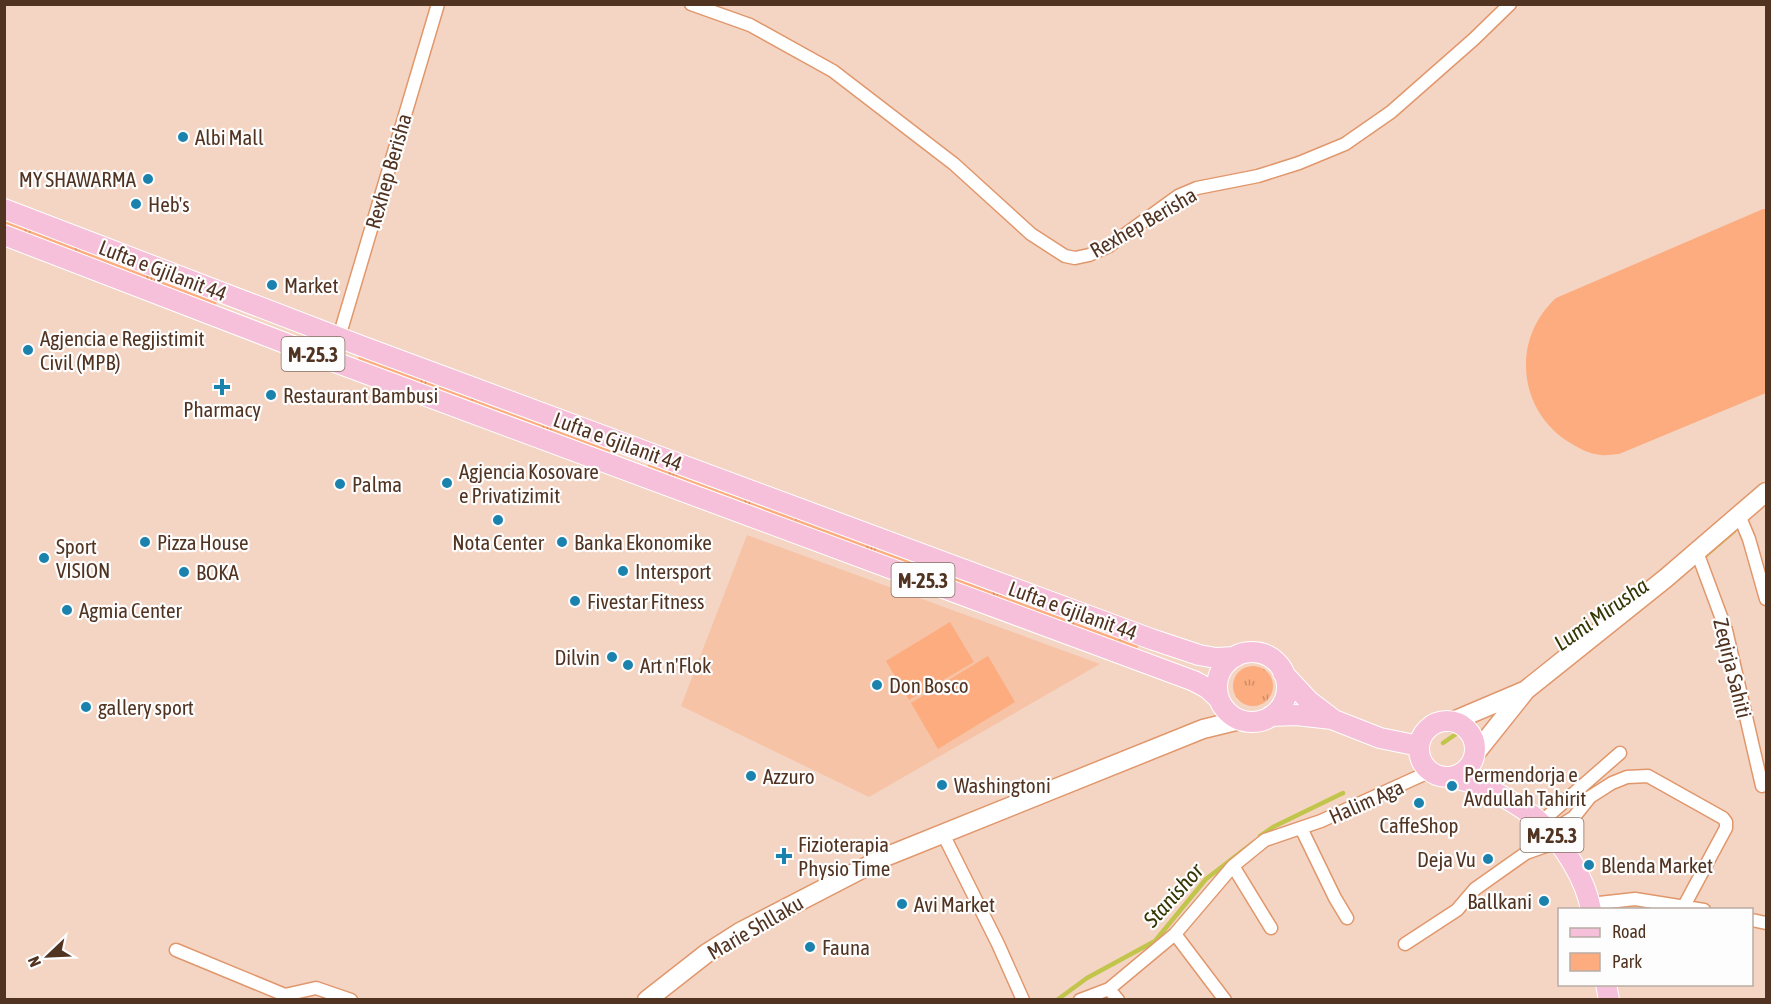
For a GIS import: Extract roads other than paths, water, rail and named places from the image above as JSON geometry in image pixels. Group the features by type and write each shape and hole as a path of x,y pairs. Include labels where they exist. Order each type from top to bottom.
{"main road":[{"name":"Lufta e Gjilanit 44","path":"4,209 339,337 1151,639 1207,657 1234,657"},
{"name":"Lufta e Gjilanit 44","path":"4,235 313,354 1194,681 1208,688 1220,701"},
{"name":"M-25.3","path":"1234,657 1245,653 1268,656 1277,663 1308,701 1334,720"},
{"path":"1220,701 1217,687 1219,675 1234,657"},
{"path":"1271,716 1279,710 1284,701 1286,682 1283,673"},
{"name":"M-25.3","path":"1220,701 1233,716 1240,720 1262,721 1271,716 1296,714 1334,720 1380,738 1419,746"},
{"path":"1431,771 1419,754 1422,737 1434,724 1451,722"},
{"name":"M-25.3","path":"1451,722 1459,724 1472,736 1475,745 1473,758 1490,789"},
{"path":"1452,777 1467,769 1473,758"},
{"name":"M-25.3","path":"1431,771 1443,777 1452,777 1490,789 1527,812 1549,832 1578,874 1591,907"}],"street":[{"name":"Rexhep Berisha","path":"339,337 438,4"},
{"name":"Rexhep Berisha","path":"691,4 750,25 833,71 954,164 1031,234 1065,256 1075,258 1089,255 1109,246 1178,196 1197,188 1258,176 1299,163 1345,144 1390,112 1474,39 1510,4"},
{"path":"1473,758 1526,690 1697,552 1767,492"},
{"path":"1739,515 1749,539 1767,598"},
{"name":"Zeqirja Sahiti","path":"1697,552 1726,630 1762,786"},
{"path":"1451,722 1526,690"},
{"path":"1203,729 1216,713 1220,701"},
{"name":"Marie Shllaku","path":"647,999 707,953 740,932 885,857 1203,729 1240,720"},
{"path":"1405,944 1457,910 1475,889 1526,853 1549,832 1620,753"},
{"name":"Halim Aga","path":"1080,999 1109,988 1175,934 1233,866 1265,840 1321,821 1431,771"},
{"path":"1549,832 1574,817 1590,797 1612,783 1627,777 1648,776 1659,781 1723,818 1726,822 1726,828 1684,906"},
{"name":"Halim Aga","path":"1301,828 1347,918"},
{"path":"943,834 1023,999"},
{"path":"1233,866 1271,928"},
{"path":"1591,907 1635,899 1697,908"},
{"path":"1175,934 1225,999"},
{"path":"176,950 285,995 316,988 351,999"},
{"path":"1109,988 1118,999"}],"waterway":[{"name":"Lumi Mirusha","path":"1706,555 1734,531"},
{"name":"Lumi Mirusha","path":"1443,743 1475,721"},
{"name":"Stanishor","path":"1260,836 1273,827 1343,793"},
{"name":"Stanishor","path":"1057,1000 1087,978 1155,941 1206,879 1254,842"}],"place":[{"name":"Albi Mall","path":"183,137"},
{"name":"MY SHAWARMA","path":"148,179"},
{"name":"Heb's","path":"136,204"},
{"name":"Market","path":"272,285"},
{"name":"Agjencia e Regjistimit Civil (MPB)","path":"28,350"},
{"name":"Pharmacy","path":"222,387"},
{"name":"Restaurant Bambusi","path":"271,395"},
{"name":"Agjencia Kosovare e Privatizimit","path":"447,483"},
{"name":"Palma","path":"340,484"},
{"name":"Nota Center","path":"498,520"},
{"name":"Pizza House","path":"145,542"},
{"name":"Banka Ekonomike","path":"562,542"},
{"name":"Sport VISION","path":"44,558"},
{"name":"Intersport","path":"623,571"},
{"name":"BOKA","path":"184,572"},
{"name":"Fivestar Fitness","path":"575,601"},
{"name":"Agmia Center","path":"67,610"},
{"name":"Dilvin","path":"612,657"},
{"name":"Art n'Flok","path":"628,665"},
{"name":"Don Bosco","path":"877,685"},
{"name":"gallery sport","path":"86,707"},
{"name":"Azzuro","path":"751,776"},
{"name":"Washingtoni","path":"942,785"},
{"name":"Permendorja e Avdullah Tahirit","path":"1452,786"},
{"name":"CaffeShop","path":"1419,803"},
{"name":"Fizioterapia Physio Time","path":"784,856"},
{"name":"Deja Vu","path":"1488,859"},
{"name":"Blenda Market","path":"1589,865"},
{"name":"Ballkani","path":"1544,901"},
{"name":"Avi Market","path":"902,904"},
{"name":"Fauna","path":"810,947"}]}
